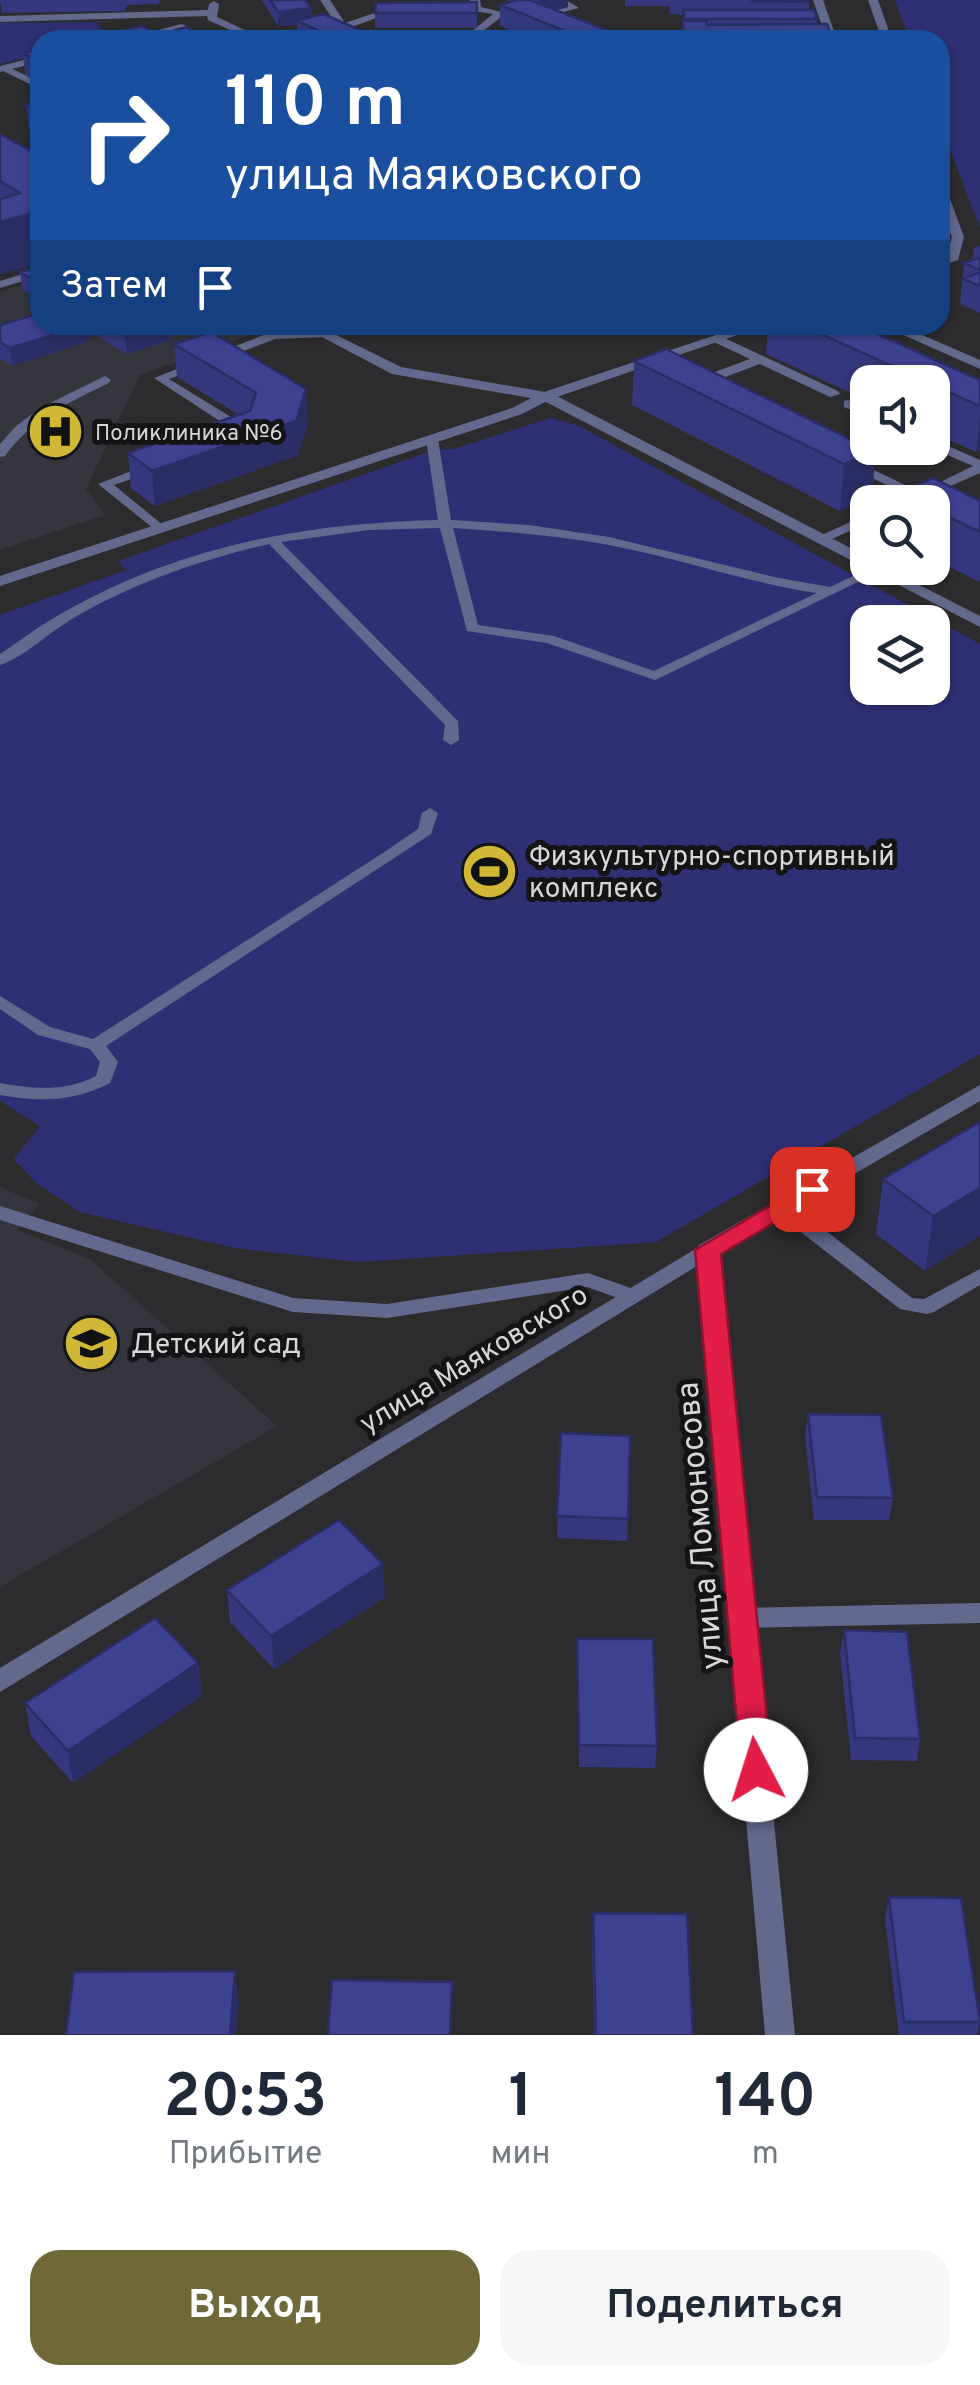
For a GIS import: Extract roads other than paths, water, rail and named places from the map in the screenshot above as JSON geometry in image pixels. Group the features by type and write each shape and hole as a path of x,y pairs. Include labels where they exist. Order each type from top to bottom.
{"street":[{"path":"170,16 176,0"},
{"path":"211,13 215,0"},
{"path":"873,0 884,30"},
{"path":"0,19 211,13 220,22 239,30"},
{"path":"170,16 188,30"},
{"path":"169,30 182,27"},
{"path":"2,68 30,62"},
{"path":"950,222 958,237 954,257 950,258"},
{"path":"324,335 397,371 546,396 850,555"},
{"path":"0,582 517,412 546,396 654,366 727,335"},
{"path":"911,335 980,365"},
{"path":"909,585 980,622"},
{"name":"улица Маяковского","path":"0,1681 708,1250 980,1092"},
{"name":"улица Ломоносова","path":"708,1250 780,2035"},
{"path":"743,1618 980,1613"}],"lane":[{"path":"325,0 337,27 343,30"},
{"path":"463,9 476,5 542,18 572,12 572,5 559,0"},
{"path":"818,0 828,30"},
{"path":"315,30 337,27 378,12 415,9"},
{"path":"483,30 512,13"},
{"path":"2,68 30,81"},
{"path":"0,285 30,275"},
{"path":"216,444 235,437 235,425 160,378 272,336 297,335"},
{"path":"718,338 834,394"},
{"path":"692,385 761,359"},
{"path":"676,377 706,392"},
{"path":"0,453 10,436 36,415 104,380"},
{"path":"432,439 445,522 472,628 597,652 655,676 850,580"},
{"path":"950,452 980,467"},
{"path":"836,457 894,485"},
{"path":"159,529 106,484 161,464"},
{"path":"950,486 980,467"},
{"path":"0,661 58,620 109,592 271,538 346,526 445,522 608,540 747,579 831,591"},
{"path":"820,539 850,526"},
{"path":"271,538 453,724 450,740"},
{"path":"96,1045 425,831 430,812"},
{"path":"0,1001 44,1032 96,1045 109,1062 104,1080 83,1092 53,1095 0,1089"},
{"path":"782,1207 907,1304 927,1307 980,1276"},
{"path":"0,1212 293,1305 386,1311 588,1280 632,1296"}],"place":[{"name":"Поликлиника №6","path":"56,432"},
{"name":"Физкультурно-спортивный комплекс","path":"490,871"},
{"name":"Детский сад","path":"92,1343"}]}
